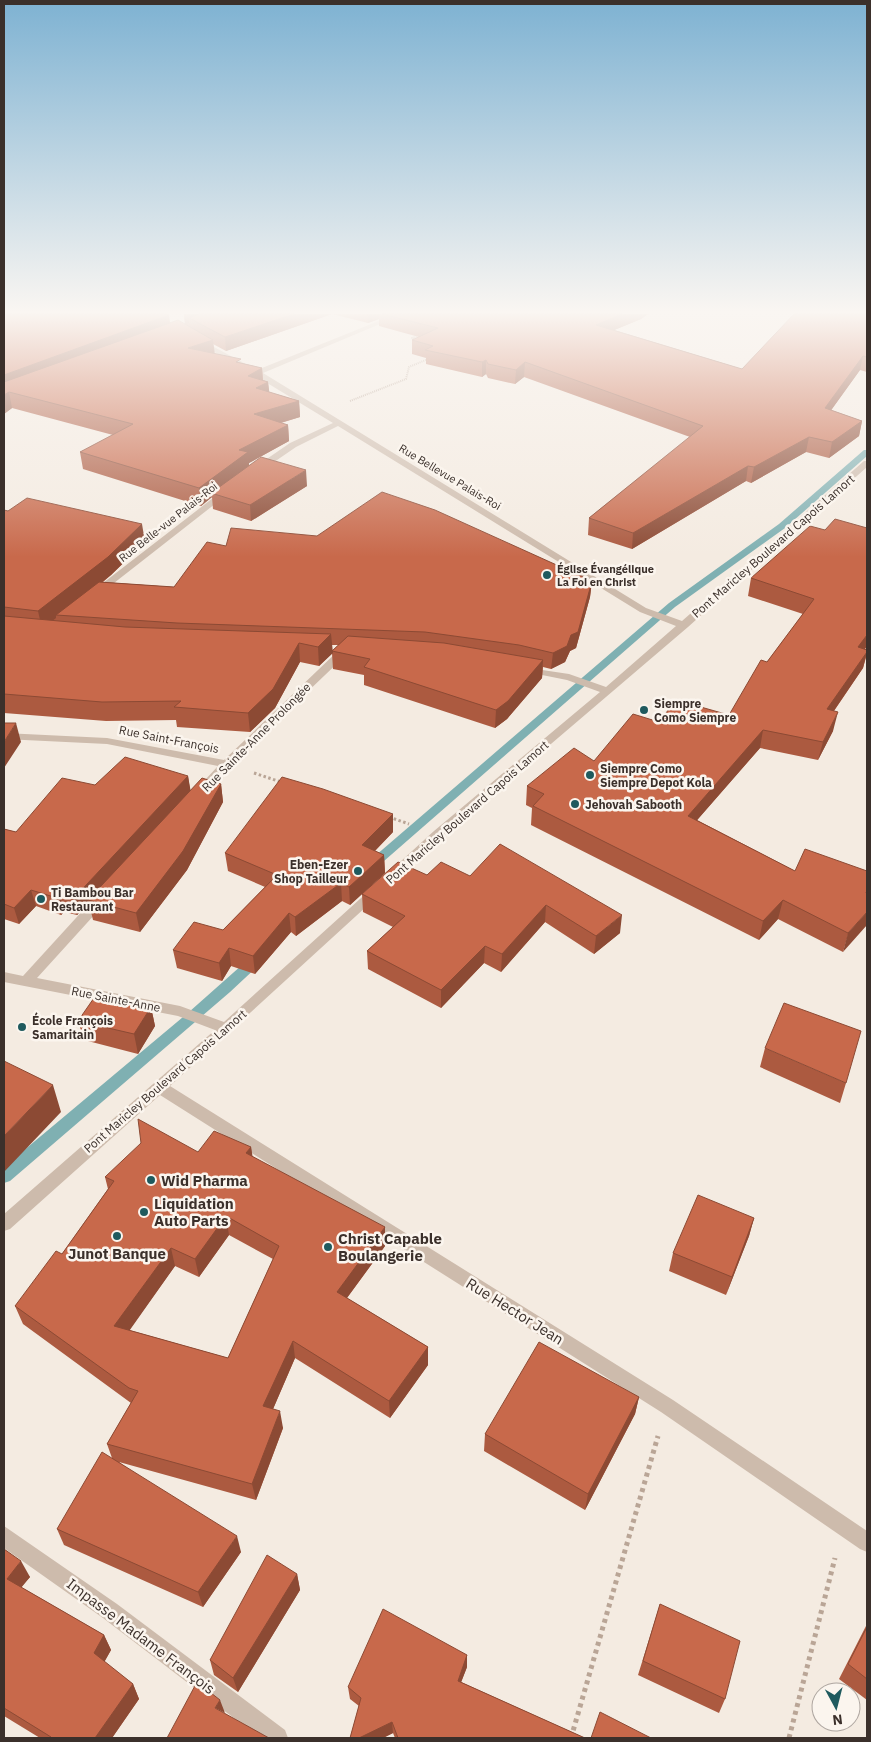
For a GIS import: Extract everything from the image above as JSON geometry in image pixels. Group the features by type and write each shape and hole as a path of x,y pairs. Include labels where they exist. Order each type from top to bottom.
{"street":[{"name":"Rue Bellevue Palais-Roi","path":"294,395 644,610 684,625"},
{"path":"248,476 293,445 339,423"},
{"name":"Pont Maricley Boulevard Capois Lamort","path":"4,1224 226,1028 438,834 608,691 867,463"},
{"name":"Rue Belle-vue Palais-Roi","path":"90,598 233,486"},
{"name":"Rue Sainte-Anne Prolongée","path":"194,799 226,764 350,649 327,648"},
{"path":"511,666 569,677 608,691"},
{"name":"Rue Saint-François","path":"4,736 107,741 226,764"},
{"path":"26,981 109,891"},
{"name":"Rue Sainte-Anne","path":"4,977 180,1012 226,1028"},
{"name":"Rue Hector Jean","path":"159,1087 667,1406 867,1542"},
{"name":"Impasse Madame François","path":"4,1536 110,1611 277,1738"}],"path":[{"path":"321,412 364,395"},
{"name":"Rue Saint-François","path":"226,764 291,785"},
{"path":"383,815 410,824"},
{"path":"571,1738 667,1406"},
{"path":"789,1738 843,1526"}],"building":[{"path":"22,395 280,395 299,401 254,414 288,425 239,450 248,452 199,488 80,452 133,424"},
{"path":"618,395 834,395 825,408 862,421 832,442 809,437 754,467 748,466 633,533 589,518 703,426"},
{"path":"261,457 306,470 250,505 211,493"},
{"path":"382,492 435,510 592,581 578,632 571,635 567,646 553,653 519,645 425,632 177,623 56,615 99,582 174,587 207,542 226,546 231,528 317,536"},
{"path":"27,498 142,524 108,557 38,611 4,607 4,510 8,511"},
{"path":"835,519 867,528 867,635 858,647 867,650 867,652 827,709 838,712 823,742 763,730 688,816 795,871 805,849 867,871 867,912 848,933 783,900 763,921 533,806 544,794 527,786 574,748 594,761 633,714 659,722 676,700 729,715 761,660 767,662 814,599 751,578 810,526 825,530"},
{"path":"4,616 125,627 331,634 318,647 299,643 273,689 248,713 174,707 181,701 102,702 4,694"},
{"path":"348,636 444,643 543,660 508,701 496,710 364,667 370,659 332,651"},
{"path":"4,723 16,723 4,742"},
{"path":"125,757 188,776 73,899 60,895 57,898 31,890 14,908 4,904 4,829 16,832 62,778 95,785"},
{"path":"282,777 323,789 393,814 362,845 384,855 349,887 341,883 295,917 289,913 253,956 229,948 219,963 173,950 194,922 223,930 277,875 225,853"},
{"path":"202,778 221,784 183,851 136,913 88,900"},
{"path":"500,844 622,915 596,936 546,905 502,954 485,946 441,990 367,951 405,916 362,894 398,862 427,875 441,862 470,876"},
{"path":"96,995 151,1007 134,1034 78,1021"},
{"path":"784,1003 861,1031 846,1083 765,1048"},
{"path":"4,1061 53,1085 4,1136"},
{"path":"138,1119 198,1152 214,1131 251,1147 246,1153 385,1227 337,1292 428,1347 389,1401 293,1341 263,1406 280,1411 252,1484 107,1444 138,1391 129,1388 15,1306 56,1251 62,1254 114,1181 105,1177 141,1143","holes":["226,1216 279,1246 228,1358 114,1326 171,1248 195,1259"]},
{"path":"698,1195 754,1218 732,1277 673,1253"},
{"path":"539,1342 639,1397 588,1494 485,1434"},
{"path":"102,1452 237,1536 198,1592 57,1529"},
{"path":"4,1549 21,1561 7,1579 104,1635 94,1653 133,1684 95,1738 50,1738 4,1708"},
{"path":"267,1555 297,1574 233,1678 210,1660"},
{"path":"660,1604 740,1641 725,1699 643,1661"},
{"path":"383,1609 467,1655 458,1681 585,1738 398,1738 392,1722 359,1738 350,1738 361,1698 348,1687"},
{"path":"867,1627 867,1679 848,1664"},
{"path":"197,1682 220,1700 215,1708 269,1738 167,1738"},
{"path":"600,1712 651,1738 591,1738"}],"waterway":[{"path":"372,865 672,605 782,526 867,452"},
{"path":"4,1176 226,988 256,960"}],"place":[{"name":"Église Évangélique La Foi en Christ","path":"547,575"},
{"name":"Siempre Como Siempre","path":"644,710"},
{"name":"Siempre Como Siempre Depot Kola","path":"590,775"},
{"name":"Jehovah Sabooth","path":"575,804"},
{"name":"Eben-Ezer Shop Tailleur","path":"358,871"},
{"name":"Ti Bambou Bar Restaurant","path":"41,899"},
{"name":"École François Samaritain","path":"22,1027"},
{"name":"Wid Pharma","path":"151,1180"},
{"name":"Liquidation Auto Parts","path":"144,1212"},
{"name":"Junot Banque","path":"117,1236"},
{"name":"Christ Capable Boulangerie","path":"328,1247"}]}
